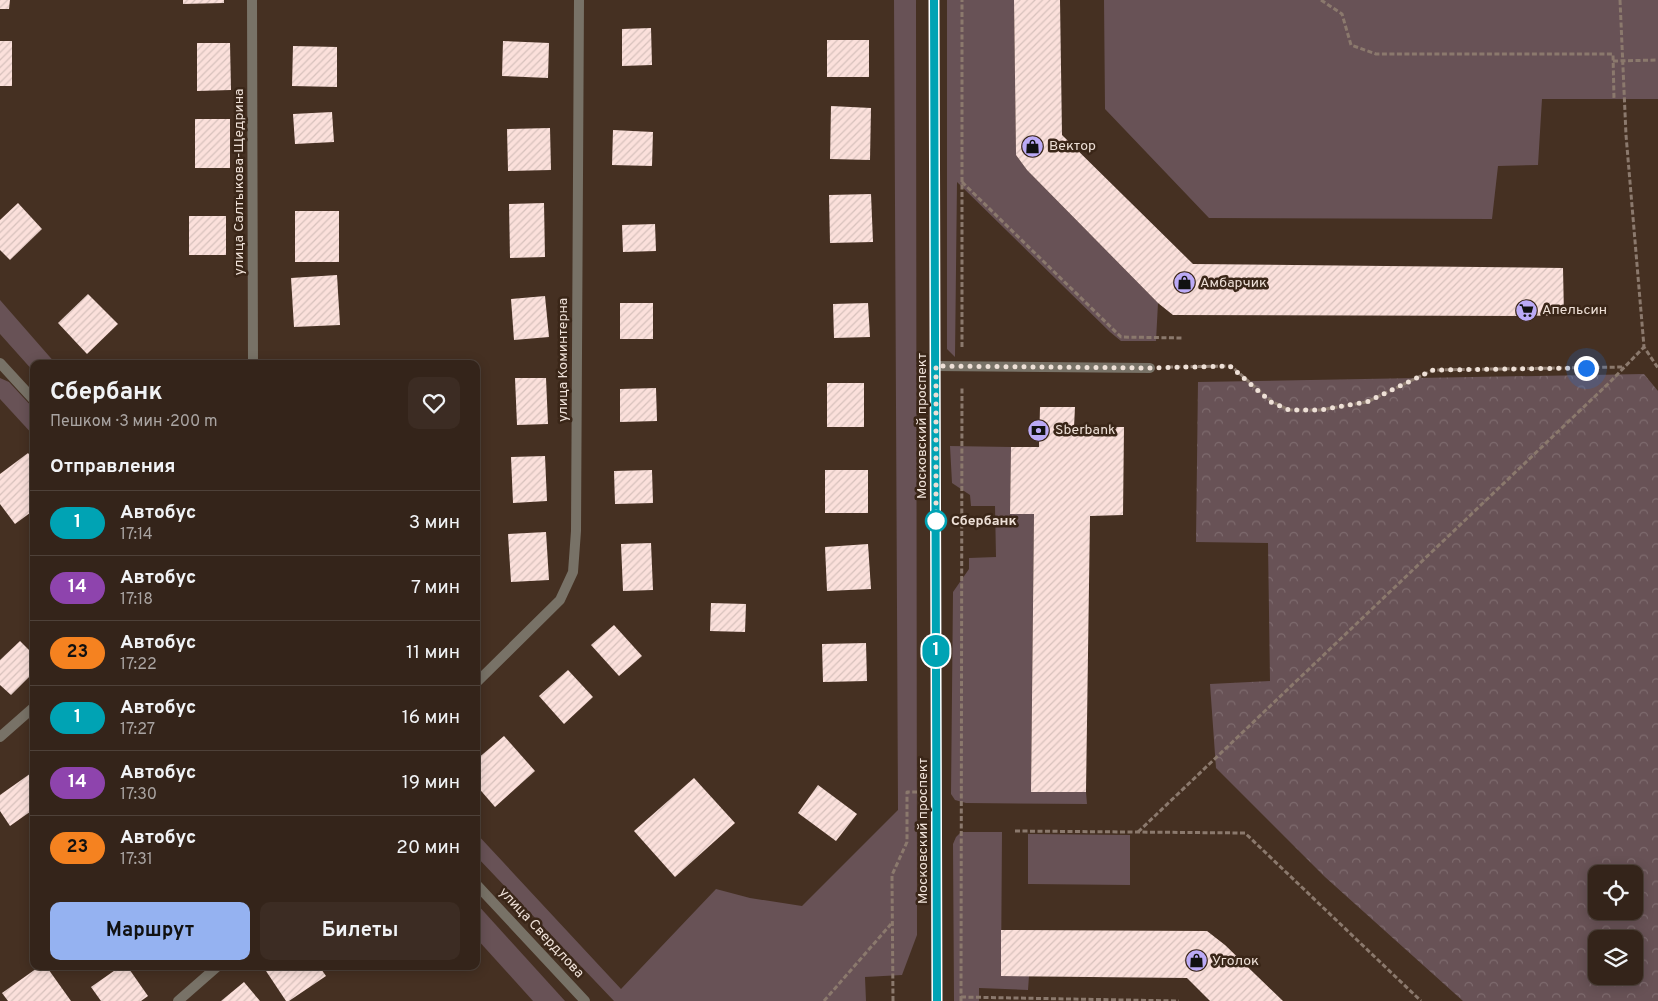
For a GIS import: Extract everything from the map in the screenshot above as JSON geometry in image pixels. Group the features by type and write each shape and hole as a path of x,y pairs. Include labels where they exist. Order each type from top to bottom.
{"street":[{"name":"улица Салтыкова-Щедрина","path":"252,0 253,360"},
{"name":"улица Коминтерна","path":"480,679 560,600 573,572 576,531 579,0"},
{"name":"Московский проспект","path":"934,0 937,1001"},
{"path":"0,363 30,396"},
{"path":"936,366 1150,368"},
{"path":"0,737 30,711"},
{"name":"улица Свердлова","path":"480,888 586,1001"},
{"path":"178,1001 213,970"}],"path":[{"path":"962,0 961,999 1179,1001"},
{"path":"1321,0 1342,14 1352,45 1376,54 1613,54 1614,99"},
{"path":"1620,0 1626,135 1644,347 1658,368"},
{"path":"1613,61 1658,60"},
{"path":"962,182 1121,337 1183,338"},
{"path":"1138,832 1644,347"},
{"path":"1150,368 1230,366 1271,402 1289,410 1320,410 1367,402 1433,370 1624,367"},
{"path":"893,1001 892,875 907,842 907,792 916,792"},
{"path":"1015,831 1245,833 1421,1001"},
{"path":"824,1001 892,924"}],"green space":[{"path":"894,0 916,0 917,935 902,975 865,977 866,1001 614,1001 480,860 480,837 621,989 716,889 750,898 802,906 898,810"},
{"path":"947,0 1014,0 1016,155 1027,170 1158,303 1156,341 1121,341 957,182 955,357 947,349"},
{"path":"1104,0 1658,0 1658,99 1542,99 1538,165 1498,166 1492,219 1209,218 1105,109"},
{"path":"0,300 52,360 30,360 30,368 0,334"},
{"path":"1644,374 1658,391 1658,1001 1463,1001 1325,877 1216,768 1210,684 1270,681 1268,543 1196,542 1198,382"},
{"path":"0,378 9,382 30,405 30,432 0,399"},
{"path":"950,446 1011,447 1010,514 1034,514 1031,792 1086,792 1087,804 966,803 955,800 951,794 953,592 969,569 969,558 996,557 995,506 971,506 970,495 952,483"},
{"path":"961,832 1002,832 1001,976 1029,976 1028,990 979,988 979,1001 954,1001 953,844"},
{"path":"1028,834 1130,835 1130,885 1028,884"},
{"path":"480,907 565,1001 533,1001 480,942"}],"building":[{"path":"0,0 10,0 9,9 0,9"},
{"path":"183,0 224,0 224,3 183,4"},
{"path":"1014,0 1060,0 1062,135 1193,264 1563,268 1564,315 1173,315 1158,303 1027,170 1016,155"},
{"path":"651,28 652,65 622,66 622,29"},
{"path":"827,40 869,40 869,77 827,77"},
{"path":"0,41 12,41 12,86 0,86"},
{"path":"503,41 549,43 548,78 502,76"},
{"path":"197,43 230,43 231,90 197,91"},
{"path":"293,46 337,47 337,87 292,86"},
{"path":"831,106 871,108 870,160 830,159"},
{"path":"332,112 334,142 295,144 293,114"},
{"path":"195,119 230,119 230,168 195,168"},
{"path":"550,128 551,170 508,171 507,129"},
{"path":"613,130 653,132 652,166 612,165"},
{"path":"871,194 873,242 830,243 829,195"},
{"path":"18,203 42,229 10,260 0,250 0,220"},
{"path":"544,203 545,257 510,258 509,204"},
{"path":"295,211 339,211 339,262 295,262"},
{"path":"189,216 226,216 226,255 189,255"},
{"path":"655,224 656,251 623,252 622,225"},
{"path":"337,275 340,325 294,327 291,278"},
{"path":"88,294 118,324 87,354 58,323"},
{"path":"545,296 549,337 514,340 511,299"},
{"path":"620,303 653,303 653,339 620,339"},
{"path":"868,303 870,337 834,338 833,304"},
{"path":"515,378 546,378 548,424 517,425"},
{"path":"827,383 864,383 864,427 827,427"},
{"path":"656,388 657,421 620,422 620,389"},
{"path":"1040,407 1075,407 1074,427 1124,427 1123,515 1090,516 1086,792 1031,792 1034,514 1010,514 1011,447 1039,447"},
{"path":"28,453 30,456 30,513 15,524 0,504 0,474"},
{"path":"545,456 547,501 513,503 511,457"},
{"path":"652,470 653,503 615,504 614,471"},
{"path":"825,470 868,470 868,513 825,513"},
{"path":"546,532 549,580 511,582 508,534"},
{"path":"651,543 653,590 623,591 621,544"},
{"path":"868,544 871,589 827,591 825,547"},
{"path":"711,603 746,604 745,632 710,631"},
{"path":"614,625 642,656 619,676 591,645"},
{"path":"20,641 30,651 30,676 11,695 0,685 0,660"},
{"path":"866,643 867,681 823,682 822,644"},
{"path":"568,670 593,697 564,724 539,696"},
{"path":"504,736 535,771 495,807 480,790 480,757"},
{"path":"30,774 30,812 10,826 0,811 0,795"},
{"path":"694,778 735,823 675,877 634,831"},
{"path":"818,785 857,814 836,841 798,813"},
{"path":"1001,930 1207,931 1225,945 1283,1001 1210,1001 1187,978 1001,976"},
{"path":"34,970 49,970 71,1001 8,1001 2,993"},
{"path":"115,970 130,970 148,996 141,1001 101,1001 91,987"},
{"path":"265,970 322,970 326,976 289,1001 286,1001"},
{"path":"244,982 260,1001 221,1001"}],"bus line":[{"name":"1","path":"934,0 937,1001"}],"place":[{"name":"Вектор","path":"1033,146"},
{"name":"Амбарчик","path":"1184,283"},
{"name":"Апельсин","path":"1526,310"},
{"name":"Sberbank","path":"1039,430"},
{"name":"Сбербанк","path":"936,521"},
{"name":"Уголок","path":"1196,961"}],"route":[{"path":"936,521 936,366 1150,368 1230,366 1271,402 1289,410 1320,410 1367,402 1433,370 1586,368"}]}
